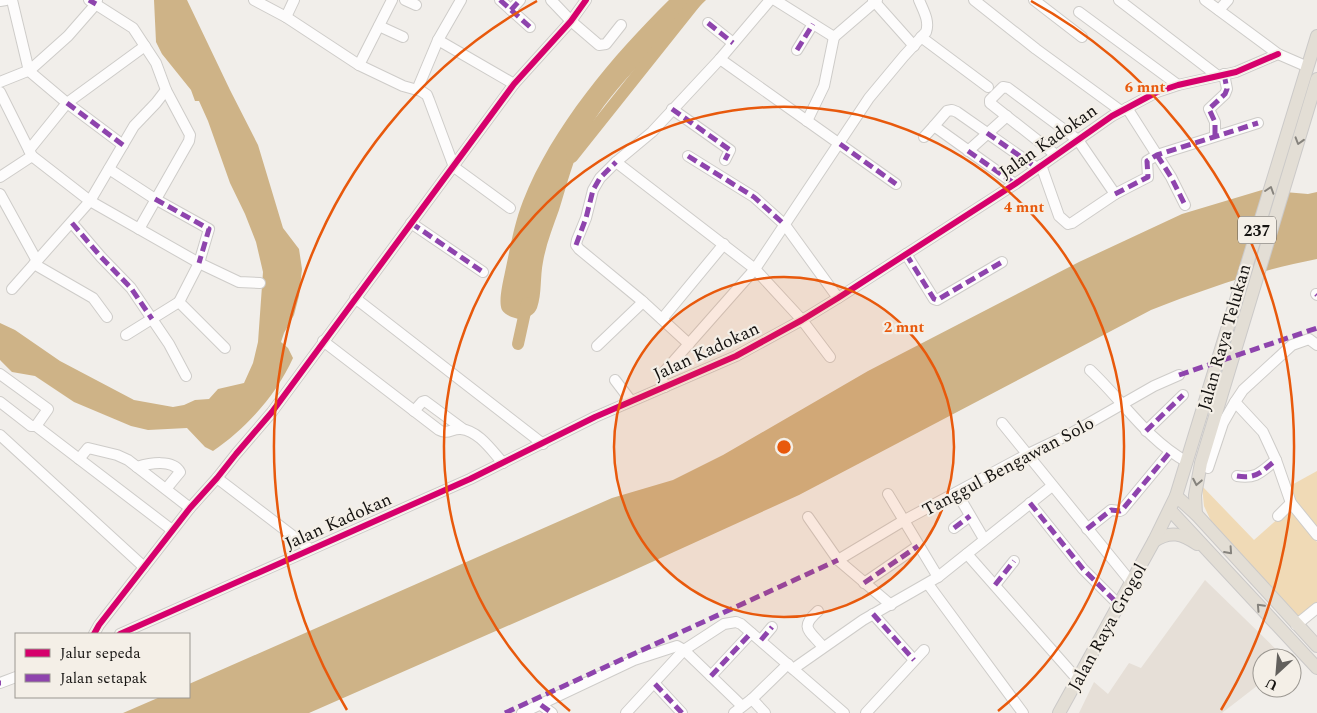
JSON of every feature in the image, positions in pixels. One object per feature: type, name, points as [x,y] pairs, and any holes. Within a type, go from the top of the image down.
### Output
[{"type":"main road","name":"Jalan Raya Telukan","points":[[1196,514],[1194,495],[1201,462],[1230,368],[1307,92],[1308,68],[1317,36]]},
{"type":"main road","name":"Jalan Raya Telukan","points":[[1170,510],[1216,371],[1250,250],[1307,92],[1317,79]]},
{"type":"main road","points":[[1176,496],[1196,514],[1295,624],[1316,644]]},
{"type":"main road","points":[[1170,510],[1317,668]]},
{"type":"main road","name":"Jalan Raya Grogol","points":[[1060,713],[1170,510]]},
{"type":"main road","points":[[1154,540],[1172,533],[1192,540],[1206,550]]},
{"type":"main road","points":[[1280,628],[1295,624]]},
{"type":"main road","points":[[1292,641],[1295,624]]},
{"type":"street","points":[[0,1],[6,0]]},
{"type":"street","points":[[12,0],[29,71],[67,104],[123,145]]},
{"type":"street","points":[[254,0],[286,17],[359,65],[403,86],[424,92],[430,100],[454,168],[510,208]]},
{"type":"street","points":[[286,17],[294,0]]},
{"type":"street","points":[[359,65],[392,0]]},
{"type":"street","points":[[405,0],[416,5]]},
{"type":"street","points":[[417,90],[438,40],[461,0]]},
{"type":"street","points":[[500,0],[530,27]]},
{"type":"street","points":[[511,10],[520,0]]},
{"type":"street","points":[[550,0],[570,21],[594,42],[602,46],[610,41],[621,25]]},
{"type":"street","points":[[95,633],[172,530],[272,412],[355,298],[454,168],[514,84],[570,21],[586,0]]},
{"type":"street","points":[[689,344],[576,245],[586,218],[593,190],[600,178],[652,132],[720,59],[770,0]]},
{"type":"street","points":[[775,0],[834,37]]},
{"type":"street","points":[[664,387],[662,379],[664,372],[756,270],[869,98],[928,27],[919,0]]},
{"type":"street","points":[[974,0],[1036,49],[1124,109],[1171,177],[1185,205]]},
{"type":"street","points":[[1034,0],[1082,37]]},
{"type":"street","points":[[1119,0],[1221,75],[1227,89],[1220,100],[1212,104],[1209,109],[1215,122],[1215,135]]},
{"type":"street","points":[[1206,0],[1278,54],[1308,68]]},
{"type":"street","points":[[1219,10],[1228,0]]},
{"type":"street","points":[[0,82],[29,71],[68,36],[94,1],[133,28],[156,64],[166,90],[190,135],[189,141],[139,229]]},
{"type":"street","points":[[807,121],[824,86],[834,37],[875,1],[914,46]]},
{"type":"street","points":[[1079,12],[1178,86]]},
{"type":"street","points":[[708,23],[733,43]]},
{"type":"street","points":[[797,50],[813,24]]},
{"type":"street","points":[[379,26],[403,37]]},
{"type":"street","points":[[921,37],[988,87]]},
{"type":"street","points":[[438,40],[514,84]]},
{"type":"street","points":[[0,177],[30,153],[67,104],[145,46]]},
{"type":"street","name":"Jalan Kadokan","points":[[122,633],[503,463],[631,401],[736,356],[838,298],[1014,184],[1124,109],[1148,96],[1251,66],[1278,54]]},
{"type":"street","points":[[720,59],[896,184]]},
{"type":"street","points":[[1056,154],[990,101],[1003,87],[1008,88],[1078,140],[1116,194]]},
{"type":"street","points":[[12,289],[90,202],[140,118],[156,103],[166,90]]},
{"type":"street","points":[[0,92],[30,153],[90,202],[199,263],[239,282],[260,283]]},
{"type":"street","points":[[672,109],[730,150],[725,160]]},
{"type":"street","points":[[924,137],[947,111],[952,110],[1039,166],[1059,216],[1068,224],[1116,194],[1148,177],[1147,161],[1157,155],[1215,135],[1258,123]]},
{"type":"street","points":[[968,151],[1007,116]]},
{"type":"street","points":[[934,126],[1014,184]]},
{"type":"street","points":[[688,156],[754,197],[785,225],[838,298]]},
{"type":"street","points":[[616,162],[756,270],[802,320],[830,357]]},
{"type":"street","points":[[109,169],[155,199],[209,229],[199,263],[179,302],[126,335]]},
{"type":"street","points":[[0,194],[36,262],[93,298],[107,317]]},
{"type":"street","points":[[72,223],[131,288],[169,344],[186,376]]},
{"type":"street","points":[[411,223],[483,272]]},
{"type":"street","points":[[662,319],[724,244]]},
{"type":"street","points":[[906,254],[934,299],[937,300],[1002,262]]},
{"type":"street","points":[[355,298],[543,444]]},
{"type":"street","points":[[179,302],[225,348]]},
{"type":"street","points":[[597,346],[643,302]]},
{"type":"street","points":[[1208,468],[1223,423],[1244,390],[1292,345],[1313,342],[1317,332]]},
{"type":"street","points":[[324,341],[443,432],[462,429]]},
{"type":"street","points":[[1090,370],[1108,387],[1146,431],[1170,452],[1187,462]]},
{"type":"street","points":[[0,374],[48,410],[36,426]]},
{"type":"street","name":"Tanggul Bengawan Solo","points":[[838,560],[903,521],[1026,455],[1070,434],[1154,386],[1179,375]]},
{"type":"street","points":[[615,380],[631,401]]},
{"type":"street","points":[[1146,431],[1183,395]]},
{"type":"street","points":[[414,411],[425,401],[462,429],[474,434],[503,463]]},
{"type":"street","points":[[0,402],[31,426],[36,426],[172,530]]},
{"type":"street","points":[[1235,402],[1263,432],[1276,460],[1291,503],[1317,535]]},
{"type":"street","points":[[1002,423],[1026,455],[1131,582]]},
{"type":"street","points":[[0,435],[144,566]]},
{"type":"street","points":[[79,459],[87,448],[123,457],[190,508]]},
{"type":"street","points":[[1087,529],[1111,510],[1120,512],[1170,452]]},
{"type":"street","points":[[1237,476],[1248,478],[1255,476],[1276,460]]},
{"type":"street","points":[[137,467],[174,465],[180,472],[166,489]]},
{"type":"street","points":[[217,478],[310,549]]},
{"type":"street","points":[[734,713],[790,667],[873,614],[938,577],[1052,486]]},
{"type":"street","points":[[957,493],[984,539]]},
{"type":"street","points":[[888,494],[938,577]]},
{"type":"street","points":[[1030,503],[1083,569],[1118,604]]},
{"type":"street","points":[[1278,516],[1291,503]]},
{"type":"street","points":[[954,528],[970,516]]},
{"type":"street","points":[[808,517],[838,560],[891,605]]},
{"type":"street","points":[[864,583],[918,546]]},
{"type":"street","points":[[968,554],[1078,680]]},
{"type":"street","points":[[995,585],[1014,561]]},
{"type":"street","points":[[928,584],[1023,713]]},
{"type":"street","points":[[1295,624],[1317,608]]},
{"type":"street","points":[[818,611],[808,620],[807,625],[808,629],[823,647]]},
{"type":"street","points":[[873,614],[914,660]]},
{"type":"street","points":[[626,713],[655,684],[684,650],[730,622],[741,624],[752,632],[844,713]]},
{"type":"street","points":[[761,640],[772,627]]},
{"type":"street","points":[[711,676],[752,632]]},
{"type":"street","points":[[522,713],[634,660],[672,647],[679,647],[684,650],[742,706]]},
{"type":"street","points":[[866,713],[924,650]]},
{"type":"street","points":[[0,683],[15,677]]},
{"type":"street","points":[[655,684],[682,713]]},
{"type":"street","points":[[752,699],[765,713]]},
{"type":"street","points":[[541,704],[552,713]]},
{"type":"shaded area","points":[[154,0],[187,0],[258,145],[283,228],[299,249],[302,269],[299,296],[294,315],[281,342],[288,348],[293,358],[278,385],[259,410],[237,432],[213,451],[205,447],[187,428],[148,430],[131,426],[74,402],[35,376],[12,372],[0,360],[0,323],[15,330],[60,361],[134,400],[173,407],[195,400],[209,399],[218,389],[244,383],[253,363],[258,342],[263,272],[256,242],[230,183],[199,101],[195,101],[191,90],[162,54],[156,42]]},
{"type":"shaded area","points":[[669,0],[706,0],[625,80],[586,134],[577,152],[544,255],[540,297],[537,308],[531,315],[525,318],[513,318],[503,311],[501,306],[503,281],[517,219],[535,173],[567,119],[586,93],[627,44]]},
{"type":"shaded area","points":[[1262,190],[1308,194],[1317,192],[1317,259],[1233,281],[1151,310],[799,495],[619,577],[309,713],[123,713],[158,698],[190,698],[190,684],[612,498],[673,480],[723,455],[868,371],[1079,262],[1182,214]]},
{"type":"shaded area","points":[[1317,471],[1317,533],[1299,510],[1288,487]]},
{"type":"shaded area","points":[[1202,486],[1254,540],[1289,509],[1317,542],[1317,610],[1302,622],[1216,532],[1204,506]]},
{"type":"shaded area","points":[[1205,580],[1275,648],[1252,648],[1252,690],[1222,713],[1079,713],[1094,682],[1108,694],[1129,663],[1141,668]]},
{"type":"waterway","points":[[572,157],[697,0]]},
{"type":"waterway","points":[[518,344],[527,303]]},
{"type":"marked path","points":[[89,0],[96,4]]},
{"type":"marked path","points":[[500,0],[530,27]]},
{"type":"marked path","points":[[511,10],[520,0]]},
{"type":"marked path","points":[[708,23],[733,43]]},
{"type":"marked path","points":[[797,50],[813,24]]},
{"type":"marked path","points":[[1215,135],[1215,122],[1209,109],[1225,94],[1227,89],[1224,74]]},
{"type":"marked path","points":[[67,103],[123,145]]},
{"type":"marked path","points":[[672,109],[730,150],[725,160]]},
{"type":"marked path","points":[[1115,194],[1148,177],[1147,161],[1157,155],[1258,123]]},
{"type":"marked path","points":[[987,133],[1037,168]]},
{"type":"marked path","points":[[840,144],[896,184]]},
{"type":"marked path","points":[[968,151],[1015,184]]},
{"type":"marked path","points":[[1157,155],[1185,205]]},
{"type":"marked path","points":[[688,156],[754,197],[785,225]]},
{"type":"marked path","points":[[576,245],[586,218],[593,190],[600,178],[616,162]]},
{"type":"marked path","points":[[155,199],[209,229],[199,263]]},
{"type":"marked path","points":[[72,223],[131,288],[152,319]]},
{"type":"marked path","points":[[411,223],[483,272]]},
{"type":"marked path","points":[[906,254],[934,299],[937,300],[1002,262]]},
{"type":"marked path","points":[[1179,375],[1317,328]]},
{"type":"marked path","points":[[1146,431],[1183,395]]},
{"type":"marked path","points":[[1087,529],[1111,510],[1122,510],[1170,452]]},
{"type":"marked path","points":[[1237,476],[1254,475],[1276,460]]},
{"type":"marked path","points":[[1030,503],[1083,569],[1118,604]]},
{"type":"marked path","points":[[954,528],[970,516]]},
{"type":"marked path","points":[[864,583],[918,546]]},
{"type":"marked path","points":[[505,713],[838,560]]},
{"type":"marked path","points":[[995,585],[1014,561]]},
{"type":"marked path","points":[[873,614],[914,660]]},
{"type":"marked path","points":[[761,640],[772,627]]},
{"type":"marked path","points":[[711,676],[751,633]]},
{"type":"marked path","points":[[655,684],[682,713]]},
{"type":"marked path","points":[[541,705],[552,713]]},
{"type":"cycle path","points":[[95,633],[190,508],[272,412],[514,84],[571,21],[586,0]]},
{"type":"cycle path","points":[[122,633],[470,479],[595,417],[736,356],[838,298],[1015,184],[1112,116],[1157,92],[1178,85],[1236,72],[1278,54]]}]
